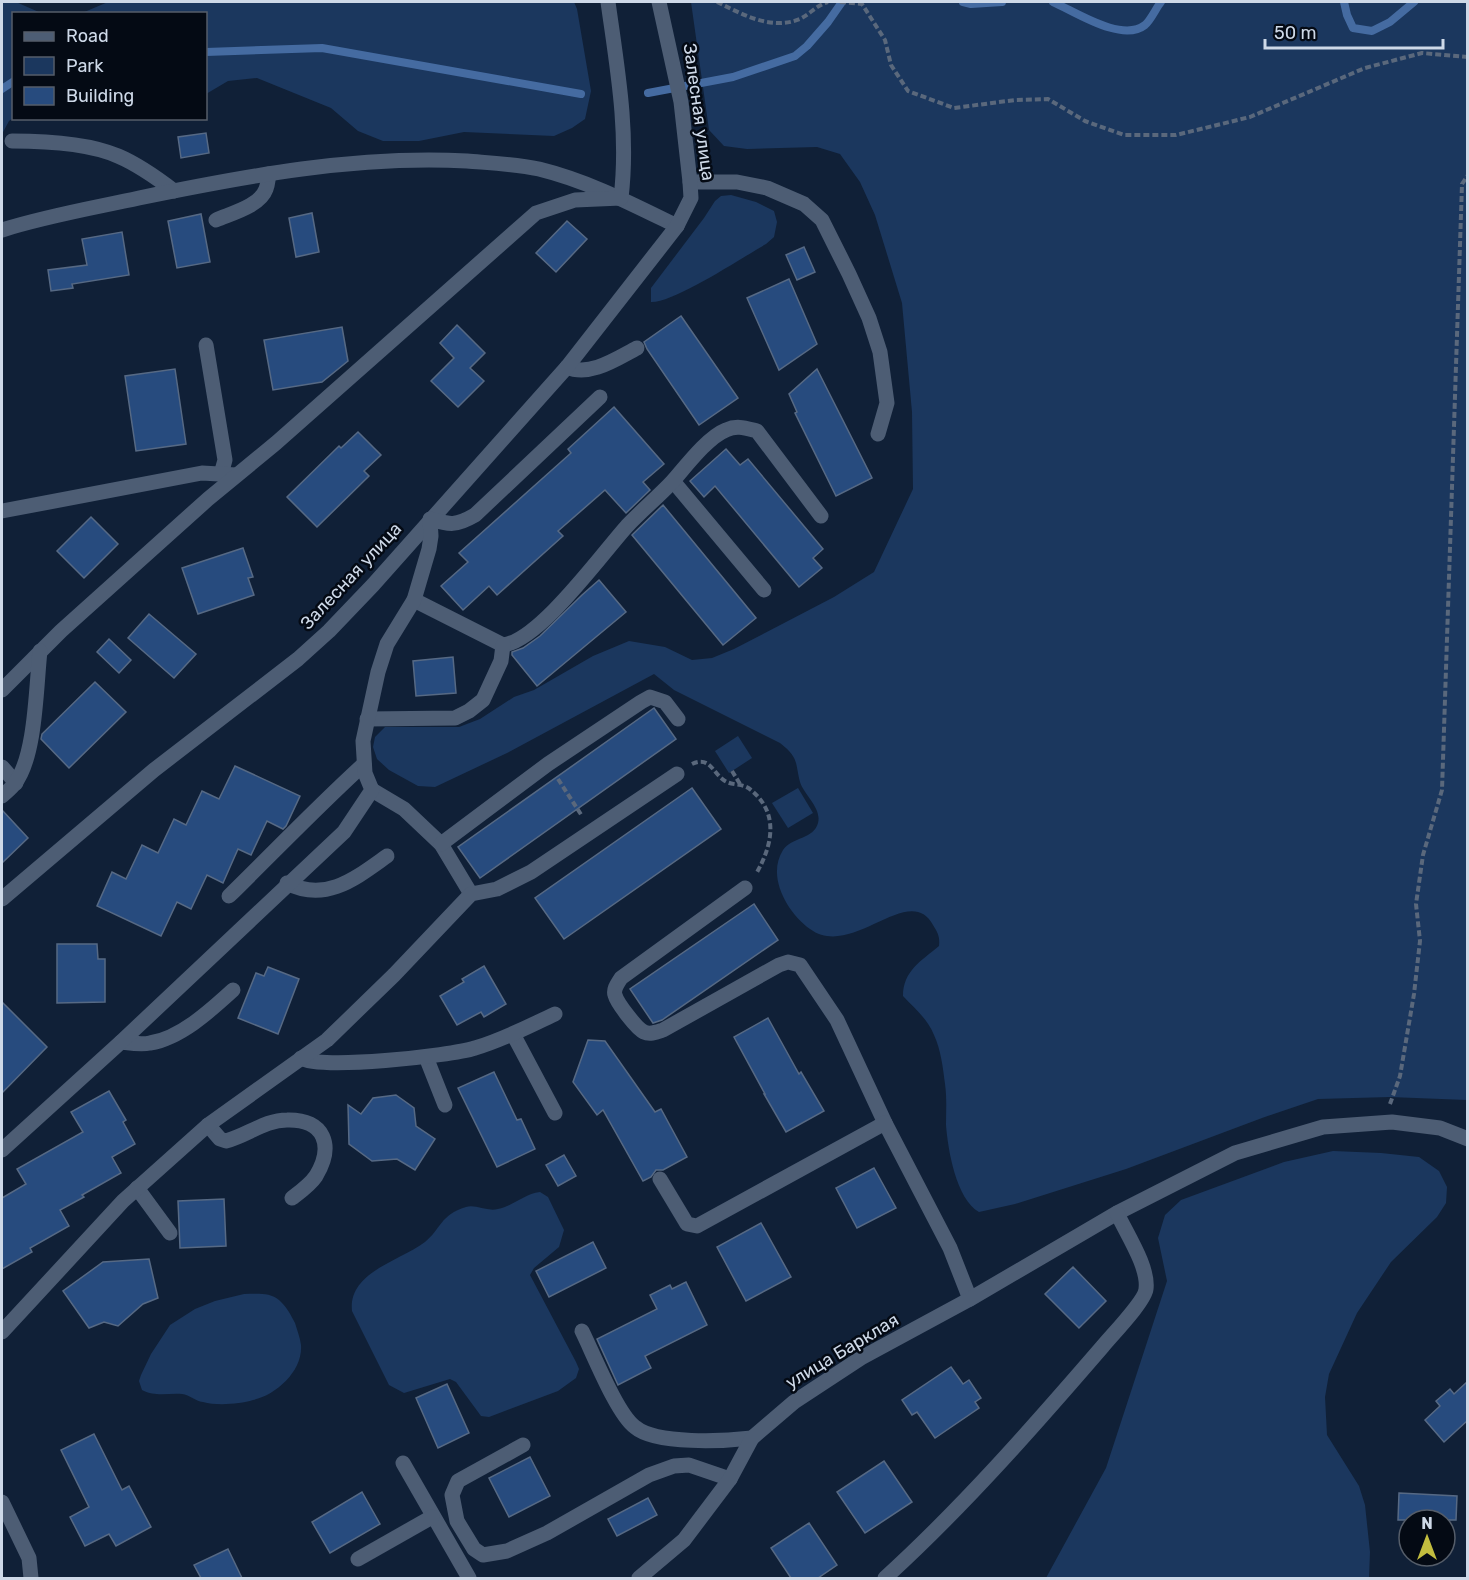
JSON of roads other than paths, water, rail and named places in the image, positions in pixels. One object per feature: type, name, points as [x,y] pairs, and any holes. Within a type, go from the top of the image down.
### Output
[{"type":"street","points":[[608,2],[624,122],[625,167],[621,198]]},
{"type":"street","name":"Залесная улица","points":[[2,899],[154,770],[298,659],[329,631],[373,585],[567,367],[677,225],[691,198],[690,182],[681,102],[659,2]]},
{"type":"street","points":[[12,141],[36,141],[95,148],[118,156],[174,191]]},
{"type":"street","points":[[2,230],[174,191],[268,174],[420,159],[502,163],[538,169],[577,180],[677,225]]},
{"type":"street","points":[[216,220],[248,206],[262,196],[267,188],[268,174]]},
{"type":"street","points":[[690,182],[737,182],[767,188],[804,204],[822,220],[849,274],[880,352],[887,403],[878,434]]},
{"type":"street","points":[[2,690],[40,651],[229,475],[276,443],[536,213],[575,200],[621,198]]},
{"type":"street","points":[[206,345],[229,475]]},
{"type":"street","points":[[567,367],[574,370],[590,370],[636,348]]},
{"type":"street","points":[[471,894],[441,844],[404,809],[372,790],[364,764],[363,741],[367,719],[387,644],[414,600],[431,536],[430,519],[448,525],[464,522],[475,515],[600,397]]},
{"type":"street","points":[[414,600],[503,645],[524,638],[542,622],[627,526],[673,481],[692,458],[724,431],[740,426],[757,432],[821,516]]},
{"type":"street","points":[[2,511],[202,473],[229,475]]},
{"type":"street","points":[[673,481],[764,590]]},
{"type":"street","points":[[367,719],[455,718],[469,711],[483,700],[501,661],[503,645]]},
{"type":"street","points":[[2,796],[16,783],[27,760],[40,651]]},
{"type":"street","points":[[441,844],[548,764],[650,697],[665,702],[678,719]]},
{"type":"street","points":[[229,896],[364,764]]},
{"type":"street","points":[[2,767],[16,783]]},
{"type":"street","points":[[2,1332],[137,1188],[208,1125],[327,1040],[394,975],[471,894],[484,892],[531,872],[677,774]]},
{"type":"street","points":[[2,1150],[121,1042],[287,883],[344,832],[372,790]]},
{"type":"street","points":[[287,883],[300,890],[334,889],[351,882],[387,856]]},
{"type":"street","points":[[745,888],[621,978],[615,990],[615,996],[636,1026],[652,1034],[779,965],[788,962],[800,964],[837,1020],[885,1123],[950,1248],[970,1299]]},
{"type":"street","points":[[121,1042],[150,1043],[168,1036],[201,1020],[233,990]]},
{"type":"street","points":[[301,1058],[306,1062],[322,1063],[426,1057],[474,1049],[555,1014]]},
{"type":"street","points":[[513,1034],[555,1113]]},
{"type":"street","points":[[426,1057],[445,1105]]},
{"type":"street","points":[[208,1125],[220,1139],[226,1141],[269,1122],[289,1120],[315,1126],[322,1133],[325,1142],[323,1156],[315,1176],[292,1198]]},
{"type":"street","name":"улица Барклая","points":[[639,1578],[684,1540],[730,1479],[752,1438],[794,1402],[861,1358],[970,1299],[1117,1213],[1235,1154],[1323,1127],[1392,1122],[1440,1128],[1467,1139]]},
{"type":"street","points":[[660,1179],[687,1224],[697,1226],[885,1123]]},
{"type":"street","points":[[137,1188],[170,1233]]},
{"type":"street","points":[[885,1578],[935,1532],[1073,1381],[1129,1315],[1146,1291],[1146,1275],[1117,1213]]},
{"type":"street","points":[[582,1331],[619,1407],[634,1427],[651,1436],[666,1438],[726,1441],[752,1438]]},
{"type":"street","points":[[523,1445],[458,1481],[452,1495],[457,1521],[474,1549],[483,1555],[507,1551],[532,1540],[649,1475],[674,1466],[689,1465],[730,1479]]},
{"type":"street","points":[[403,1463],[469,1578]]},
{"type":"street","points":[[2,1502],[29,1558],[31,1578]]},
{"type":"street","points":[[358,1559],[432,1517]]},
{"type":"waterway","points":[[648,93],[733,77],[795,56],[828,22],[842,2]]},
{"type":"waterway","points":[[963,2],[971,4],[1002,2]]},
{"type":"waterway","points":[[1053,2],[1099,24],[1124,30],[1135,30],[1145,25],[1161,2]]},
{"type":"waterway","points":[[1344,2],[1353,28],[1372,31],[1390,22],[1414,2]]},
{"type":"waterway","points":[[207,52],[322,48],[581,94]]},
{"type":"waterway","points":[[2,89],[12,82]]}]
